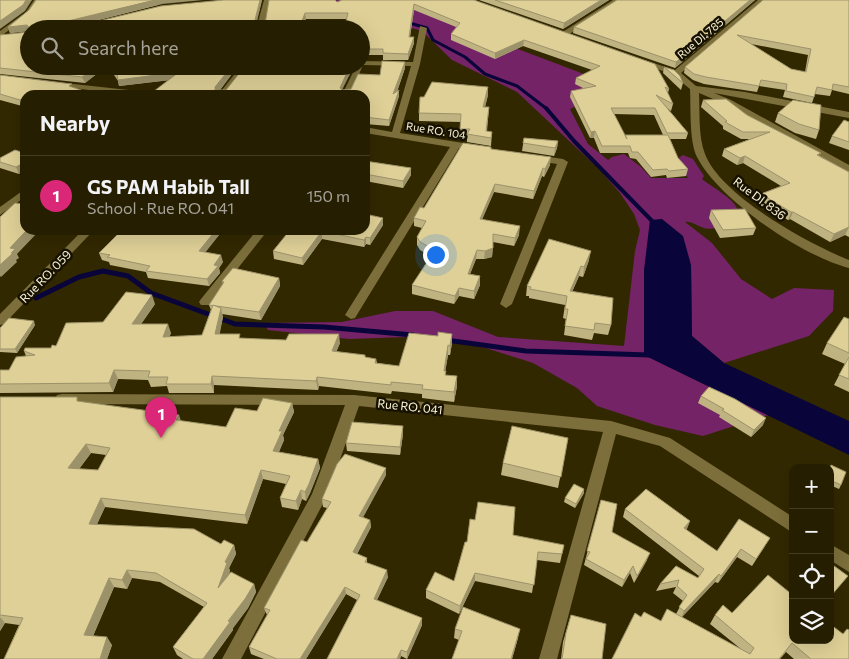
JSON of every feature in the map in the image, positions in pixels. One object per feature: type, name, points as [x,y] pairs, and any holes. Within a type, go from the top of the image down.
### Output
[{"type":"street","points":[[0,36],[28,13],[37,0]]},
{"type":"street","points":[[262,20],[267,0]]},
{"type":"street","points":[[565,34],[618,0]]},
{"type":"street","name":"Rue DI. 785","points":[[676,73],[762,0]]},
{"type":"street","points":[[394,135],[416,64],[423,28]]},
{"type":"street","points":[[556,30],[574,37]]},
{"type":"street","points":[[0,36],[10,37]]},
{"type":"street","points":[[629,57],[676,73],[694,88],[728,102],[849,169]]},
{"type":"street","points":[[370,64],[416,64]]},
{"type":"street","points":[[226,90],[238,75]]},
{"type":"street","points":[[348,90],[356,75]]},
{"type":"street","points":[[49,83],[106,90]]},
{"type":"street","points":[[694,88],[745,95],[849,114]]},
{"type":"street","name":"Rue DI. 836","points":[[694,88],[700,154],[722,184],[773,225],[831,258],[849,264]]},
{"type":"street","name":"Rue RO. 104","points":[[370,131],[485,150]]},
{"type":"street","points":[[351,314],[456,145]]},
{"type":"street","points":[[506,304],[563,162],[524,156]]},
{"type":"street","points":[[0,212],[20,196]]},
{"type":"street","name":"Rue RO. 059","points":[[0,321],[84,235]]},
{"type":"street","points":[[205,302],[259,235]]},
{"type":"street","name":"Rue RO. 041","points":[[49,399],[354,400],[611,427],[665,442],[789,523]]},
{"type":"street","points":[[231,659],[319,496],[354,400]]},
{"type":"street","points":[[548,659],[611,427]]},
{"type":"street","points":[[834,554],[849,564]]},
{"type":"shaded area","points":[[336,0],[388,0],[605,82],[589,100],[570,109],[588,144],[608,160],[624,154],[641,167],[651,178],[688,178],[675,160],[683,155],[693,159],[704,176],[702,179],[729,198],[739,213],[723,225],[709,229],[685,222],[712,243],[741,279],[772,299],[794,288],[834,290],[833,311],[809,336],[724,363],[692,336],[691,265],[644,355],[768,415],[703,436],[655,425],[597,406],[577,388],[533,363],[486,348],[407,337],[349,339],[268,330],[263,323],[342,322],[395,311],[433,311],[498,337],[624,346],[635,251],[640,230],[634,214],[620,193],[599,169],[517,92],[452,60],[422,31],[333,3]]},
{"type":"shaded area","points":[[662,219],[683,236],[691,265],[692,336],[724,363],[849,421],[849,455],[644,355],[644,270],[650,220]]},
{"type":"building","points":[[0,0],[26,0],[23,5],[0,21]]},
{"type":"building","points":[[36,0],[155,0],[72,20],[20,20],[20,26],[8,27],[29,10]]},
{"type":"building","points":[[224,0],[260,0],[255,20],[103,20],[161,6]]},
{"type":"building","points":[[269,0],[335,0],[337,2],[342,0],[474,0],[655,64],[669,89],[665,87],[673,104],[656,95],[688,133],[667,133],[655,108],[611,108],[627,139],[625,135],[668,135],[678,158],[688,169],[653,170],[638,152],[632,152],[630,146],[602,146],[595,131],[591,132],[571,91],[596,86],[576,78],[600,66],[524,40],[495,53],[451,34],[460,23],[414,4],[409,37],[414,37],[408,54],[383,53],[383,49],[370,49],[370,20],[346,20],[348,13],[305,13],[302,20],[266,20]]},
{"type":"building","points":[[495,0],[601,0],[564,23]]},
{"type":"building","points":[[617,0],[750,0],[676,62],[574,27]]},
{"type":"building","points":[[763,0],[849,0],[849,87],[833,84],[832,90],[817,87],[814,97],[786,91],[787,84],[761,80],[759,86],[694,74],[685,67]],"holes":[[[737,35],[811,49],[806,72],[791,69]]]},
{"type":"building","points":[[20,33],[20,70],[0,68],[0,35]]},
{"type":"building","points":[[382,61],[405,62],[393,94],[399,90],[389,120],[370,118],[370,90],[342,90],[351,89],[358,75],[380,75]]},
{"type":"building","points":[[664,67],[674,70],[680,76],[683,83]]},
{"type":"building","points":[[0,75],[72,84],[69,86],[81,90],[20,90],[20,100],[0,94]]},
{"type":"building","points":[[64,75],[85,75],[82,77]]},
{"type":"building","points":[[117,75],[156,75],[118,80]]},
{"type":"building","points":[[175,75],[225,75],[215,87],[215,90],[156,90]]},
{"type":"building","points":[[238,75],[346,75],[340,88],[342,90],[226,90]]},
{"type":"building","points":[[432,82],[488,87],[483,107],[489,107],[486,131],[492,132],[491,138],[467,134],[470,129],[460,129],[461,114],[419,113],[420,97],[424,97]]},
{"type":"building","points":[[726,99],[747,115],[821,153],[817,155],[849,172],[849,227],[834,234],[761,194],[790,183],[745,156],[740,158],[724,149],[770,132],[743,132],[725,122],[727,121],[703,100]]},
{"type":"building","points":[[793,100],[821,105],[819,130],[799,124],[778,113]]},
{"type":"building","points":[[844,120],[849,122],[849,142],[832,136]]},
{"type":"building","points":[[524,138],[558,141],[555,148],[523,143]]},
{"type":"building","points":[[463,143],[491,147],[491,149],[551,157],[545,169],[543,168],[534,191],[495,184],[480,219],[520,226],[515,238],[493,234],[493,248],[485,251],[477,250],[468,274],[480,276],[474,291],[459,288],[455,296],[412,285],[435,250],[420,242],[417,237],[426,221],[414,218],[420,207],[424,208]]},
{"type":"building","points":[[15,150],[20,152],[20,165],[16,167],[0,162],[0,158]]},
{"type":"building","points":[[370,162],[411,168],[403,181],[370,175]]},
{"type":"building","points":[[15,203],[20,204],[20,235],[22,235],[10,248],[15,249],[11,253],[13,253],[0,265],[0,217]]},
{"type":"building","points":[[745,209],[756,228],[723,230],[711,210]]},
{"type":"building","points":[[370,215],[383,218],[370,238],[366,237],[364,240],[341,235],[370,235]]},
{"type":"building","points":[[117,235],[212,235],[199,251],[221,255],[214,265],[218,266],[207,279],[146,271],[150,266],[107,257],[110,255],[99,253]]},
{"type":"building","points":[[286,235],[319,235],[302,258],[273,251]]},
{"type":"building","points":[[549,239],[591,251],[584,267],[581,266],[570,291],[613,298],[611,325],[595,323],[594,330],[565,326],[568,309],[565,309],[567,296],[530,289],[531,287],[527,286]]},
{"type":"building","points":[[233,268],[279,278],[259,312],[209,305],[224,282],[222,281]]},
{"type":"building","points":[[126,292],[152,295],[132,324],[168,324],[163,337],[202,335],[213,305],[221,308],[215,334],[240,334],[239,338],[286,340],[289,334],[339,334],[332,351],[365,355],[365,357],[376,359],[375,363],[399,366],[409,333],[438,336],[438,332],[452,334],[450,346],[448,345],[444,371],[446,371],[445,375],[457,376],[454,392],[422,389],[423,385],[391,382],[391,385],[317,377],[316,381],[212,376],[211,384],[166,384],[168,377],[148,377],[150,371],[114,370],[109,383],[0,384],[0,370],[9,370],[16,357],[35,355],[24,351],[25,348],[51,348],[52,345],[56,346],[66,323],[103,322]]},
{"type":"building","points":[[844,317],[849,319],[849,353],[827,343]]},
{"type":"building","points":[[9,318],[34,321],[15,349],[0,349],[0,328]]},
{"type":"building","points":[[849,357],[849,379],[839,375]]},
{"type":"building","points":[[709,387],[735,399],[766,418],[754,430],[701,396]]},
{"type":"building","points":[[0,397],[77,397],[77,401],[179,415],[176,420],[226,427],[235,408],[257,411],[263,398],[292,403],[279,431],[282,431],[273,451],[318,459],[305,492],[301,490],[296,501],[280,498],[290,476],[261,470],[245,515],[101,498],[89,524],[194,529],[221,544],[224,540],[234,545],[225,562],[227,563],[218,588],[231,572],[254,584],[228,621],[230,622],[203,659],[193,659],[173,647],[207,603],[156,573],[127,570],[122,580],[109,578],[84,635],[107,637],[100,659],[4,659],[23,618],[0,615]],"holes":[[[86,444],[110,448],[98,470],[68,468]]]},
{"type":"building","points":[[352,422],[403,426],[400,447],[346,443]]},
{"type":"building","points":[[512,426],[568,438],[561,477],[503,463]]},
{"type":"building","points":[[345,454],[386,468],[359,516],[370,520],[353,552],[367,558],[365,562],[387,570],[374,599],[422,618],[407,652],[401,650],[397,659],[327,659],[360,595],[345,587],[300,659],[277,659],[249,647],[270,610],[264,608],[301,540],[307,542],[331,502],[322,499],[337,464]]},
{"type":"building","points":[[834,466],[846,472],[841,485],[834,482]]},
{"type":"building","points":[[574,484],[584,489],[576,504],[565,498]]},
{"type":"building","points":[[646,489],[690,521],[684,528],[717,551],[739,519],[770,538],[756,559],[741,549],[721,576],[719,574],[684,611],[679,607],[687,595],[677,586],[679,580],[660,584],[676,566],[698,578],[704,569],[625,509]]},
{"type":"building","points":[[601,500],[617,504],[612,532],[650,553],[637,576],[633,566],[624,580],[586,559],[590,552],[587,551]]},
{"type":"building","points":[[478,502],[515,507],[513,535],[564,545],[562,554],[538,552],[534,585],[475,573],[460,606],[426,590],[435,572],[454,581],[465,542],[467,542],[470,519],[475,520]]},
{"type":"building","points":[[834,566],[848,576],[834,592]]},
{"type":"building","points":[[768,575],[789,592],[789,644],[791,644],[779,659],[612,659],[635,613],[641,617],[644,612],[661,621],[667,609],[750,654],[754,648],[715,615],[723,605],[732,613]]},
{"type":"building","points":[[463,607],[520,629],[511,659],[452,659],[462,631],[455,629]]},
{"type":"building","points":[[571,615],[606,624],[602,659],[562,659]]},
{"type":"building","points":[[834,627],[843,634],[847,629],[849,630],[849,659],[811,659],[793,644],[834,644]]},
{"type":"waterway","points":[[406,22],[427,28],[433,40],[465,57],[485,74],[517,86],[547,109]]},
{"type":"waterway","points":[[547,109],[574,141],[654,223]]},
{"type":"waterway","points":[[36,298],[79,277],[103,271],[128,276],[151,293],[235,324],[324,327],[413,335]]},
{"type":"waterway","points":[[446,340],[526,351],[649,355]]},
{"type":"place","name":"GS PAM Habib Tall","points":[[161,438]]}]
